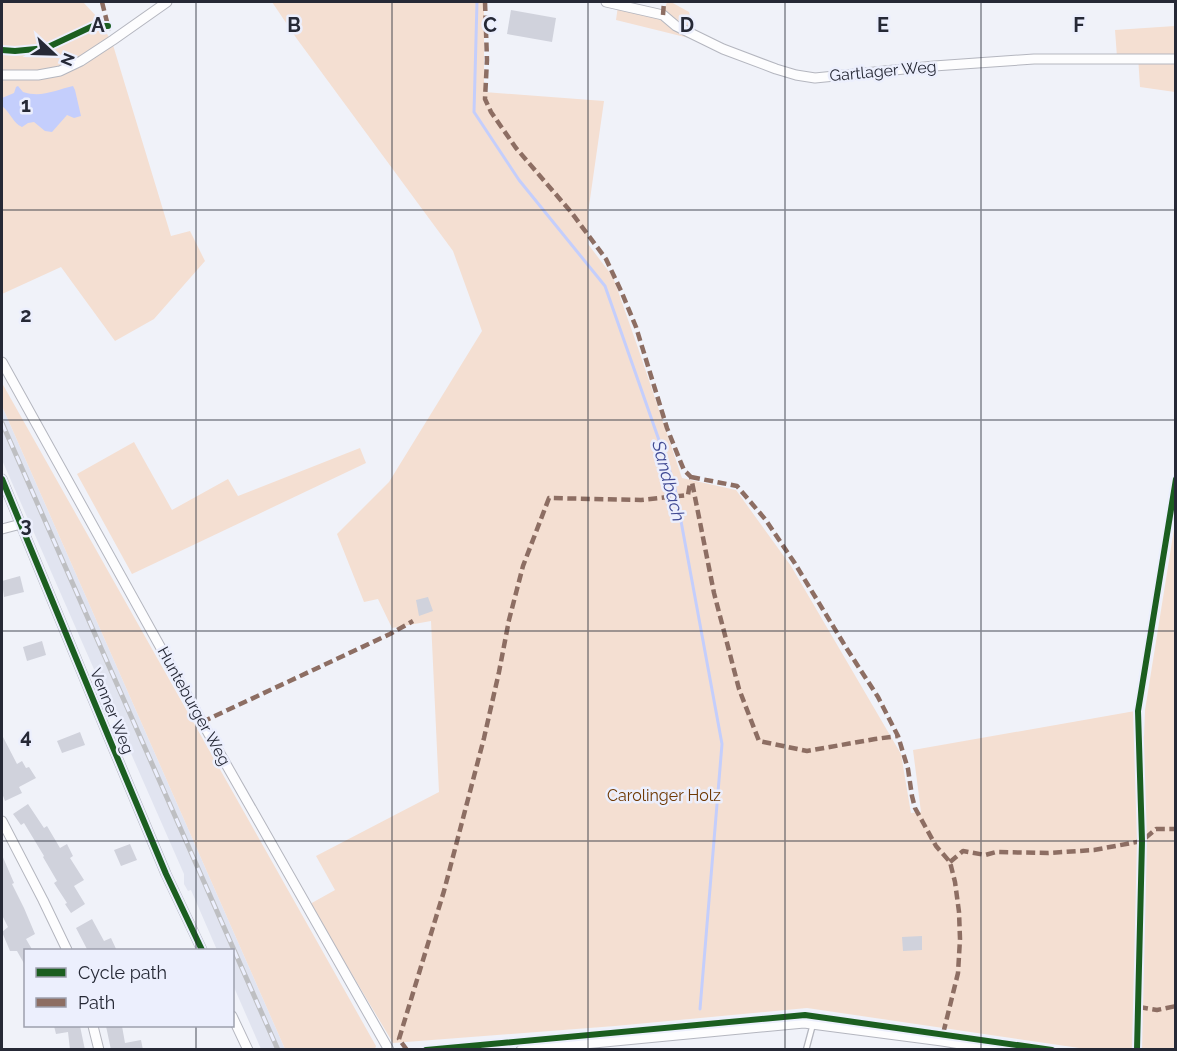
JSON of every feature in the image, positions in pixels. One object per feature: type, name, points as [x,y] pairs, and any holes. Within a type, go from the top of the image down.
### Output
[{"type":"street","points":[[2,75],[38,75],[60,71],[81,61],[167,2]]},
{"type":"street","name":"Gartlager Weg","points":[[606,2],[663,15],[676,26],[723,49],[776,69],[815,78],[1034,59],[1176,59]]},
{"type":"street","name":"Hunteburger Weg","points":[[2,362],[202,722],[389,1050]]},
{"type":"street","name":"Venner Weg","points":[[2,479],[108,738],[201,949]]},
{"type":"street","points":[[2,529],[21,524]]},
{"type":"street","points":[[2,821],[66,949]]},
{"type":"street","points":[[234,1020],[248,1050]]},
{"type":"street","points":[[521,1050],[804,1023],[997,1050]]},
{"type":"street","points":[[93,1027],[99,1050]]},
{"type":"lane","points":[[806,1050],[813,1024]]},
{"type":"path","points":[[2,50],[46,48],[93,26],[108,26]]},
{"type":"shaded area","points":[[2,406],[285,1049],[261,1049],[234,987],[234,949],[217,949],[191,890],[188,891],[184,884],[184,874],[2,460]]},
{"type":"green space","points":[[2,2],[83,2],[98,18],[110,39],[66,65],[31,72],[2,70]]},
{"type":"green space","name":"Carolinger Holz","points":[[272,2],[484,2],[484,92],[604,101],[588,213],[588,244],[613,277],[682,478],[736,490],[791,566],[901,754],[911,813],[921,812],[913,750],[1135,711],[1136,738],[1144,736],[1145,710],[1175,523],[1175,1049],[1086,1049],[807,1008],[393,1043],[310,904],[335,890],[316,856],[439,792],[431,621],[392,628],[378,599],[364,602],[337,534],[389,482],[482,331],[453,251]]},
{"type":"green space","points":[[667,2],[689,12],[695,34],[693,39],[616,20],[618,6],[662,18]]},
{"type":"green space","points":[[1175,26],[1175,92],[1140,87],[1138,56],[1117,57],[1115,30]]},
{"type":"green space","points":[[113,45],[171,236],[190,231],[205,261],[154,319],[115,341],[61,267],[2,294],[2,79],[38,80],[65,73]]},
{"type":"green space","points":[[2,383],[376,1046],[375,1049],[285,1049],[2,406]]},
{"type":"green space","points":[[134,442],[172,510],[228,479],[238,496],[360,448],[366,463],[132,574],[77,474]]},
{"type":"water","points":[[18,86],[23,92],[36,94],[73,86],[81,116],[74,118],[67,115],[52,132],[45,131],[34,122],[22,127],[2,106],[2,98],[14,93]]},
{"type":"building","points":[[511,10],[556,18],[552,42],[507,34]]},
{"type":"building","points":[[20,576],[24,592],[4,597],[2,581]]},
{"type":"building","points":[[428,597],[433,611],[419,616],[416,600]]},
{"type":"building","points":[[42,641],[46,655],[27,661],[23,647]]},
{"type":"building","points":[[80,732],[85,745],[62,753],[57,741]]},
{"type":"building","points":[[2,735],[17,764],[22,761],[36,778],[19,787],[22,793],[5,801],[2,793]]},
{"type":"building","points":[[28,804],[44,828],[47,826],[60,848],[67,844],[73,856],[70,858],[84,880],[74,886],[85,904],[71,913],[54,883],[57,881],[44,856],[24,823],[21,825],[13,814]]},
{"type":"building","points":[[130,844],[137,860],[121,866],[114,850]]},
{"type":"building","points":[[2,855],[14,883],[12,884],[35,934],[26,939],[32,949],[24,949],[24,963],[17,951],[10,951],[2,932],[8,927],[2,915]]},
{"type":"building","points":[[92,919],[104,941],[111,938],[116,949],[87,949],[76,928]]},
{"type":"building","points":[[922,936],[922,950],[903,951],[902,937]]},
{"type":"building","points":[[54,1027],[80,1027],[85,1050],[70,1050],[68,1032],[56,1034]]},
{"type":"building","points":[[106,1027],[122,1027],[125,1043],[141,1040],[143,1050],[111,1050]]},
{"type":"waterway","name":"Sandbach","points":[[477,2],[474,112],[519,180],[605,286],[674,483],[722,744],[700,1009]]},
{"type":"railway","points":[[2,423],[234,949]]},
{"type":"railway","points":[[234,950],[278,1050]]},
{"type":"marked path","points":[[102,2],[108,26]]},
{"type":"marked path","points":[[485,2],[487,60],[485,99],[491,112],[516,148],[571,212],[606,259],[622,293],[636,327],[667,428],[684,470],[691,477],[714,593],[739,689],[759,741],[807,751],[898,736]]},
{"type":"marked path","points":[[663,15],[664,2]]},
{"type":"marked path","points":[[691,477],[737,486],[765,519],[878,697],[898,736],[908,769],[915,808],[936,846],[950,862],[955,882],[960,939],[958,973],[942,1038]]},
{"type":"marked path","points":[[407,1050],[399,1039],[444,891],[484,738],[523,566],[549,498],[641,500],[688,495],[690,483]]},
{"type":"marked path","points":[[202,722],[413,621]]},
{"type":"marked path","points":[[950,862],[963,851],[985,855],[996,852],[1048,853],[1094,850],[1142,841],[1156,829],[1176,829]]},
{"type":"marked path","points":[[1139,1007],[1157,1010],[1176,1006]]},
{"type":"cycle path","points":[[2,50],[46,48],[93,26],[108,26]]},
{"type":"cycle path","points":[[2,479],[166,874],[202,949]]},
{"type":"cycle path","points":[[1137,1050],[1142,841],[1138,711],[1176,479]]},
{"type":"cycle path","points":[[426,1050],[805,1015],[1052,1050]]}]
